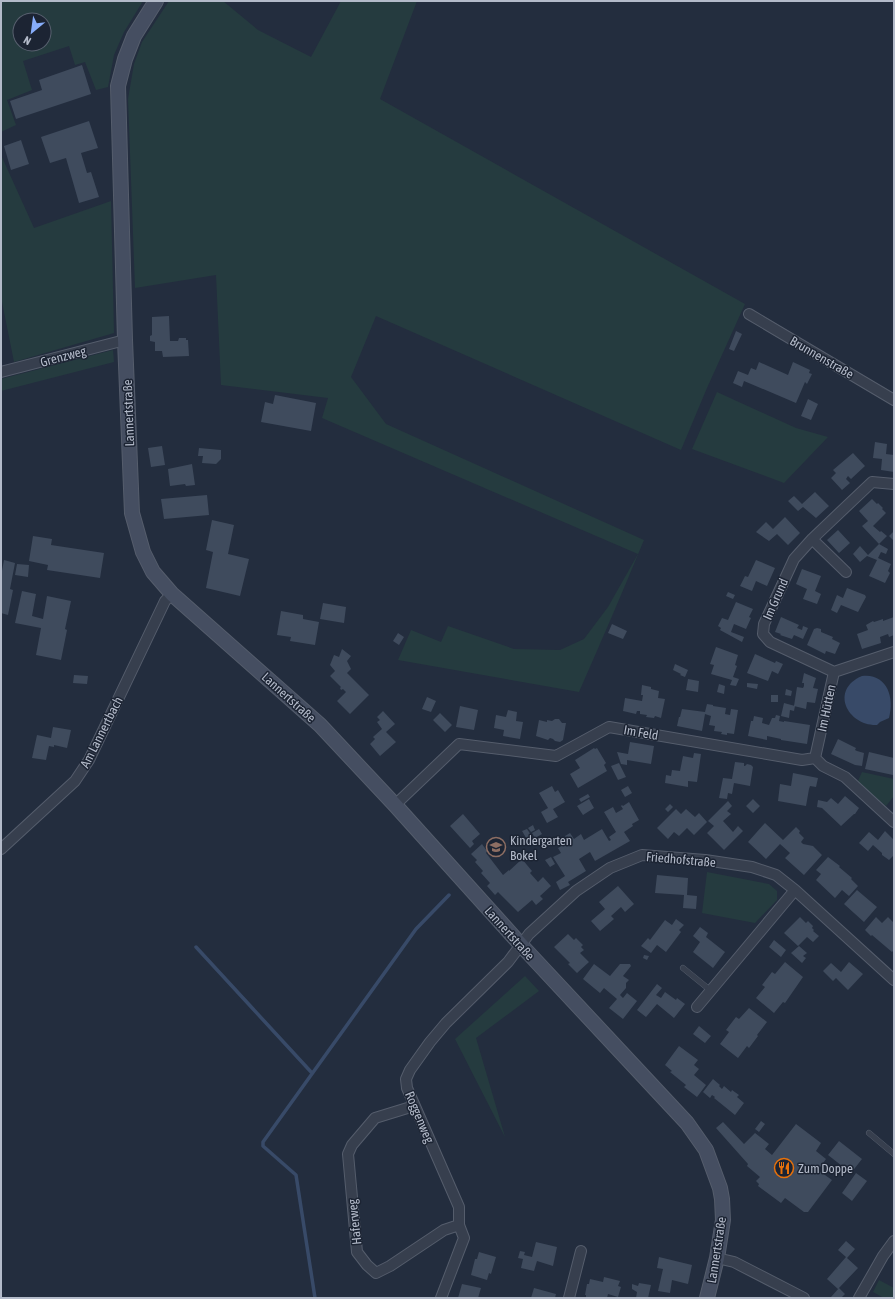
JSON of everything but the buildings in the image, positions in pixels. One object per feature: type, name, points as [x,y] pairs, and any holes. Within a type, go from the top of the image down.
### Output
[{"type":"street","name":"Lannertstraße","points":[[156,1],[134,36],[125,59],[118,86],[125,340],[132,513],[143,552],[153,572],[172,594],[320,725],[395,805],[521,945],[687,1123],[706,1150],[720,1188],[722,1199],[722,1220],[717,1258],[708,1298]]},
{"type":"street","name":"Brunnenstraße","points":[[749,314],[894,400]]},
{"type":"street","name":"Grenzweg","points":[[1,372],[125,340]]},
{"type":"street","name":"Im Grund","points":[[834,672],[770,642],[763,634],[764,624],[794,559],[812,539],[872,482],[894,484]]},
{"type":"street","points":[[812,539],[846,572]]},
{"type":"street","name":"Am Lannertbach","points":[[1,849],[74,781],[89,760],[165,601],[172,594]]},
{"type":"street","name":"Im Hütten","points":[[815,758],[834,672],[894,652]]},
{"type":"street","name":"Im Feld","points":[[395,805],[459,744],[556,756],[609,727],[802,760],[815,758]]},
{"type":"street","points":[[815,758],[823,766],[845,777],[894,822]]},
{"type":"street","name":"Friedhofstraße","points":[[521,945],[529,934],[576,891],[610,868],[642,855],[705,860],[752,867],[776,874],[894,980]]},
{"type":"street","points":[[697,1007],[795,890]]},
{"type":"street","name":"Roggenweg","points":[[441,1298],[464,1238],[459,1225],[458,1207],[414,1106],[407,1088],[406,1079],[410,1070],[430,1042],[446,1023],[508,962],[521,945]]},
{"type":"street","name":"Haferweg","points":[[414,1106],[375,1118],[352,1145],[348,1154],[357,1252],[367,1265],[376,1273],[390,1266],[444,1230],[459,1225]]},
{"type":"street","points":[[859,1298],[883,1256],[894,1241]]},
{"type":"street","points":[[569,1298],[581,1250]]},
{"type":"street","points":[[717,1258],[734,1262],[804,1298]]},
{"type":"lane","points":[[683,968],[710,990]]},
{"type":"lane","points":[[869,1134],[894,1154]]},
{"type":"green space","points":[[1,1],[143,1],[124,32],[114,55],[108,87],[96,90],[85,62],[75,65],[69,46],[52,52],[52,12],[12,12],[12,52],[51,52],[23,61],[32,90],[7,100],[16,125],[1,132]]},
{"type":"green space","points":[[169,1],[223,1],[258,30],[311,57],[341,1],[417,1],[380,99],[745,304],[681,450],[376,316],[351,377],[386,424],[644,540],[579,692],[398,660],[411,630],[441,642],[448,626],[514,649],[560,650],[584,639],[608,607],[638,554],[322,418],[328,398],[221,385],[216,275],[135,288],[128,99],[134,64],[142,42]]},
{"type":"green space","points":[[1,155],[34,228],[111,201],[114,333],[14,362],[1,297]]},
{"type":"green space","points":[[113,350],[114,362],[1,391],[1,379]]},
{"type":"green space","points":[[717,392],[796,428],[828,437],[784,483],[692,449]]},
{"type":"green space","points":[[862,772],[894,779],[894,796],[886,806],[857,783]]},
{"type":"green space","points":[[707,872],[769,884],[777,891],[777,900],[755,923],[702,913]]},
{"type":"green space","points":[[525,976],[539,991],[476,1038],[505,1137],[455,1039]]},
{"type":"green space","points":[[879,1280],[894,1288],[894,1298],[884,1298],[873,1292]]},
{"type":"water","points":[[862,676],[877,678],[883,682],[889,694],[891,710],[889,718],[877,725],[867,724],[858,720],[851,714],[846,706],[846,690],[852,682]]},
{"type":"waterway","points":[[315,1298],[296,1175],[263,1146],[263,1142],[416,929],[449,895]]},
{"type":"waterway","points":[[196,947],[312,1073]]},
{"type":"place","name":"Kindergarten Bokel","points":[[496,847]]},
{"type":"place","name":"Zum Doppe","points":[[784,1168]]}]
